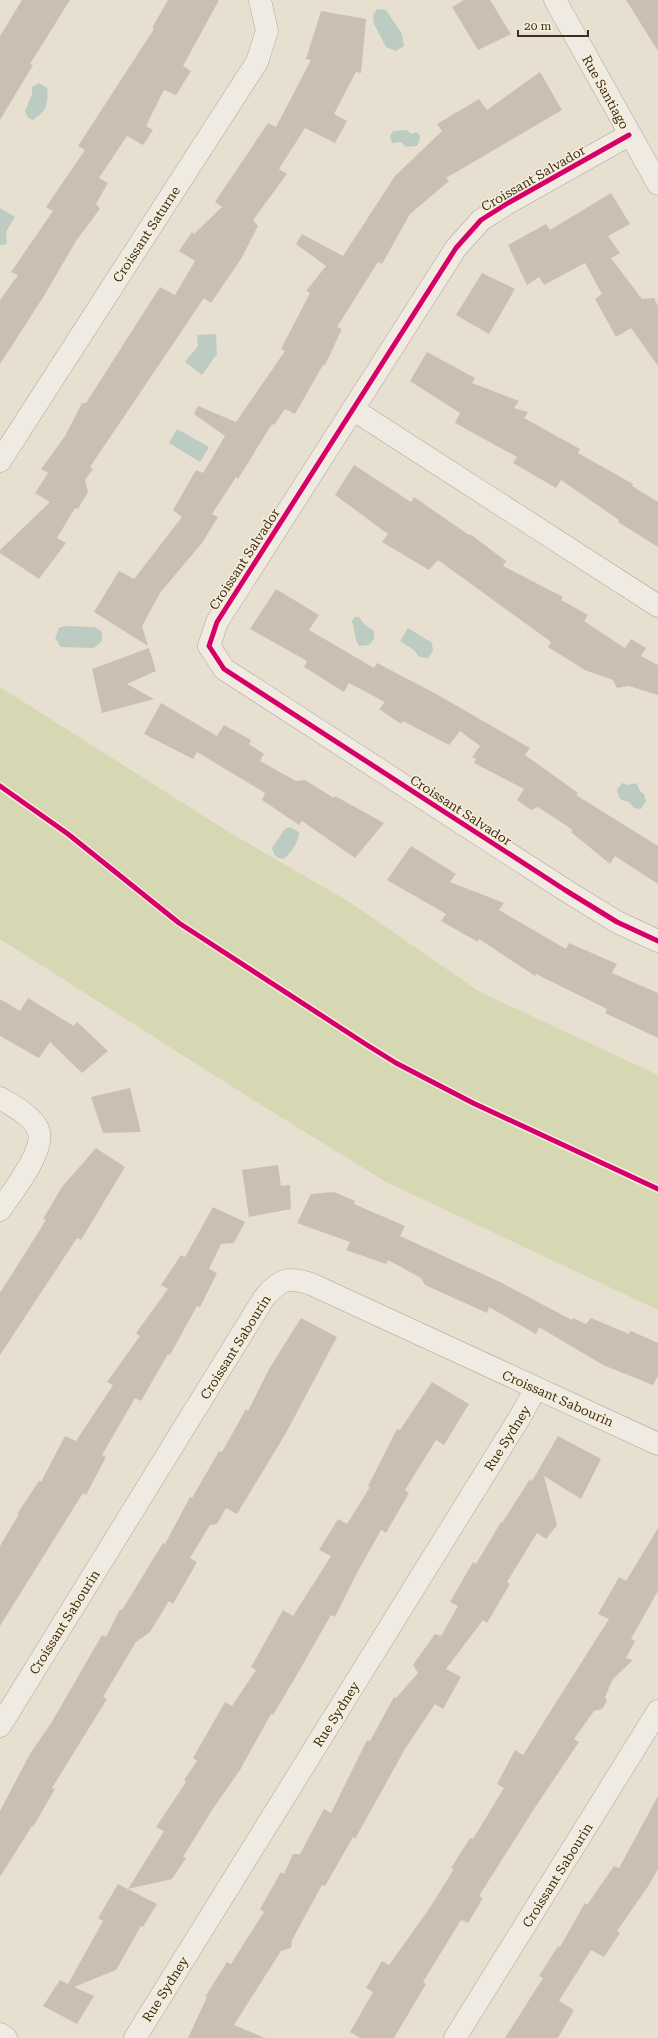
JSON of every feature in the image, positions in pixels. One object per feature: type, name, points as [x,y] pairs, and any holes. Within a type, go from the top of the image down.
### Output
[{"type":"street","name":"Croissant Saturne","points":[[0,461],[257,62],[268,31],[260,0]]},
{"type":"street","name":"Rue Santiago","points":[[555,0],[658,184]]},
{"type":"street","name":"Croissant Salvador","points":[[630,135],[508,203],[481,220],[456,248],[354,410],[217,622],[209,646],[224,669],[565,890],[617,922],[658,941]]},
{"type":"street","points":[[354,410],[658,606]]},
{"type":"street","points":[[0,1098],[33,1121],[39,1130],[40,1138],[38,1149],[31,1162],[0,1210]]},
{"type":"street","name":"Croissant Sabourin","points":[[0,1726],[264,1298],[274,1286],[286,1279],[298,1279],[311,1284],[658,1444]]},
{"type":"street","name":"Rue Sydney","points":[[135,2038],[520,1417],[536,1388]]},
{"type":"street","name":"Croissant Sabourin","points":[[455,2038],[658,1712]]},
{"type":"street","points":[[0,2034],[6,2038]]},
{"type":"green space","points":[[0,687],[232,834],[348,901],[480,992],[658,1075],[658,1310],[386,1182],[242,1093],[0,939]]},
{"type":"shaded area","points":[[377,9],[386,10],[402,34],[404,46],[396,51],[386,47],[374,24],[373,15]]},
{"type":"shaded area","points":[[39,83],[47,88],[47,103],[41,114],[33,120],[28,118],[25,111],[32,94],[32,87]]},
{"type":"shaded area","points":[[407,130],[411,134],[417,132],[420,135],[417,146],[406,147],[401,142],[392,143],[390,136],[393,131]]},
{"type":"shaded area","points":[[0,208],[15,217],[6,232],[7,244],[0,245]]},
{"type":"shaded area","points":[[216,334],[217,354],[202,375],[185,362],[198,346],[197,335]]},
{"type":"shaded area","points":[[177,429],[209,447],[200,462],[169,443]]},
{"type":"shaded area","points":[[355,617],[359,617],[365,625],[374,631],[374,639],[369,645],[359,646],[352,621]]},
{"type":"shaded area","points":[[65,626],[95,627],[102,632],[102,641],[94,648],[61,647],[55,638],[59,628]]},
{"type":"shaded area","points":[[408,628],[432,643],[433,651],[428,658],[419,657],[414,650],[400,641]]},
{"type":"shaded area","points":[[622,783],[628,785],[636,783],[640,791],[644,794],[646,801],[641,809],[634,808],[629,802],[620,799],[617,790]]},
{"type":"shaded area","points":[[290,827],[299,832],[299,836],[289,854],[281,859],[276,856],[272,848],[285,829]]},
{"type":"building","points":[[22,0],[70,0],[30,64],[33,65],[0,120],[0,36]]},
{"type":"building","points":[[168,0],[219,0],[183,66],[191,71],[176,95],[164,90],[146,126],[153,130],[143,145],[127,136],[99,178],[108,183],[96,204],[100,209],[76,241],[44,296],[0,364],[0,300],[18,275],[11,272],[53,211],[46,207],[85,150],[78,146],[154,29],[152,28]]},
{"type":"building","points":[[464,0],[490,0],[511,34],[478,50],[452,7]]},
{"type":"building","points":[[626,0],[658,0],[658,51]]},
{"type":"building","points":[[321,11],[366,19],[361,73],[356,72],[334,114],[347,121],[335,143],[305,128],[279,169],[287,174],[253,220],[258,226],[241,259],[211,303],[204,298],[90,467],[93,469],[85,480],[88,492],[78,509],[75,508],[57,538],[66,543],[39,579],[0,553],[0,550],[50,502],[35,493],[48,473],[41,469],[65,436],[82,403],[86,403],[160,287],[175,295],[195,261],[179,251],[192,232],[194,234],[222,207],[215,202],[268,123],[276,127],[311,60],[306,59]]},
{"type":"building","points":[[540,72],[562,110],[446,178],[449,181],[410,214],[382,264],[378,262],[337,327],[342,329],[325,365],[323,365],[295,414],[285,409],[274,425],[272,424],[238,479],[236,477],[212,514],[218,517],[202,543],[160,593],[142,626],[148,646],[94,612],[119,571],[134,579],[182,517],[173,510],[196,470],[203,473],[225,436],[194,414],[198,406],[236,422],[285,351],[281,349],[310,293],[306,291],[326,266],[296,244],[302,234],[343,256],[395,176],[442,131],[437,124],[479,99],[487,110]]},
{"type":"building","points":[[611,193],[630,224],[608,236],[620,253],[611,258],[642,299],[654,298],[658,306],[658,366],[631,328],[616,337],[595,299],[602,294],[585,263],[544,285],[539,277],[527,285],[508,245],[546,224],[550,230]]},
{"type":"building","points":[[482,273],[515,289],[489,334],[456,315]]},
{"type":"building","points":[[427,352],[475,378],[472,383],[519,401],[514,408],[528,412],[524,418],[580,449],[578,453],[633,484],[632,486],[658,502],[658,547],[618,522],[619,520],[561,480],[556,488],[513,463],[517,457],[455,423],[460,413],[410,381]]},
{"type":"building","points":[[354,465],[411,502],[414,497],[469,535],[470,534],[506,561],[503,566],[563,597],[561,600],[588,615],[584,621],[617,643],[625,648],[631,639],[646,648],[641,656],[658,665],[658,695],[629,686],[617,688],[613,680],[585,670],[548,647],[551,642],[438,560],[429,570],[382,542],[388,534],[335,495]]},
{"type":"building","points":[[276,589],[319,615],[309,630],[374,668],[377,663],[438,695],[530,748],[525,755],[578,793],[576,795],[658,846],[658,884],[615,856],[610,864],[571,832],[573,830],[538,807],[531,810],[517,800],[524,789],[474,763],[476,759],[472,757],[480,746],[460,731],[449,745],[403,721],[401,724],[379,709],[385,702],[349,683],[344,692],[304,667],[307,661],[250,629]]},
{"type":"building","points":[[149,648],[156,671],[127,684],[154,699],[102,713],[92,669]]},
{"type":"building","points":[[161,703],[217,736],[224,725],[251,740],[249,744],[264,754],[260,761],[296,781],[305,780],[334,798],[335,796],[384,823],[355,858],[302,821],[299,825],[262,800],[265,793],[197,752],[193,759],[144,734]]},
{"type":"building","points":[[411,846],[456,874],[450,882],[504,903],[499,910],[566,949],[569,943],[617,964],[612,973],[658,993],[658,1038],[605,1013],[607,1009],[536,974],[535,976],[479,939],[478,942],[441,921],[446,914],[387,880]]},
{"type":"building","points":[[28,998],[74,1026],[77,1022],[108,1051],[82,1073],[50,1042],[39,1058],[0,1036],[0,999],[20,1011]]},
{"type":"building","points":[[130,1088],[141,1132],[103,1133],[91,1097]]},
{"type":"building","points":[[96,1148],[125,1167],[81,1240],[77,1238],[0,1355],[0,1293],[46,1220],[43,1219],[62,1187]]},
{"type":"building","points":[[278,1165],[281,1186],[290,1185],[291,1209],[249,1217],[242,1170]]},
{"type":"building","points":[[334,1192],[355,1201],[354,1204],[405,1226],[400,1236],[500,1282],[572,1320],[573,1318],[586,1324],[591,1318],[629,1334],[631,1331],[658,1343],[658,1376],[653,1385],[603,1365],[539,1327],[536,1334],[489,1307],[487,1313],[425,1285],[421,1278],[388,1260],[386,1264],[346,1250],[350,1242],[297,1223],[311,1194]]},
{"type":"building","points":[[213,1207],[245,1222],[234,1243],[221,1244],[209,1269],[217,1273],[200,1307],[197,1306],[170,1355],[168,1354],[141,1401],[135,1398],[102,1455],[106,1457],[86,1495],[83,1493],[0,1626],[0,1546],[19,1514],[17,1514],[39,1481],[41,1482],[65,1436],[76,1441],[113,1385],[107,1382],[140,1336],[136,1333],[168,1289],[161,1285],[181,1255],[185,1257]]},
{"type":"building","points":[[301,1318],[337,1337],[286,1433],[237,1514],[226,1508],[217,1524],[210,1525],[190,1558],[197,1562],[173,1604],[169,1601],[150,1632],[136,1642],[103,1697],[107,1699],[52,1788],[55,1789],[33,1827],[32,1826],[0,1877],[0,1811],[31,1752],[50,1725],[102,1635],[106,1637],[120,1609],[122,1610],[163,1543],[165,1544],[190,1497],[192,1498],[219,1451],[222,1452],[246,1409],[248,1411],[269,1369]]},
{"type":"building","points":[[432,1382],[469,1404],[444,1445],[436,1440],[405,1490],[409,1493],[386,1533],[381,1530],[335,1617],[331,1615],[273,1715],[271,1714],[240,1770],[212,1810],[183,1857],[186,1858],[172,1879],[128,1889],[164,1831],[156,1827],[186,1782],[184,1780],[197,1761],[193,1758],[225,1702],[232,1706],[256,1670],[251,1667],[283,1610],[293,1616],[331,1556],[319,1550],[338,1519],[347,1524],[370,1487],[368,1486],[397,1429],[400,1430]]},
{"type":"building","points":[[558,1436],[601,1459],[581,1499],[544,1476],[557,1525],[546,1539],[537,1533],[507,1582],[510,1584],[487,1623],[483,1620],[446,1669],[461,1677],[443,1709],[435,1704],[405,1749],[355,1839],[353,1837],[325,1886],[322,1885],[292,1940],[291,1948],[281,1951],[234,2025],[265,2038],[188,2038],[207,1997],[205,1997],[227,1962],[231,1964],[264,1912],[260,1909],[281,1872],[284,1874],[293,1854],[300,1854],[324,1809],[331,1813],[367,1740],[370,1741],[394,1697],[396,1698],[418,1673],[413,1665],[435,1634],[441,1636],[458,1606],[450,1602],[473,1562],[476,1564],[501,1522],[502,1523],[530,1479],[532,1481]]},
{"type":"building","points":[[658,1528],[658,1591],[631,1639],[635,1641],[626,1658],[633,1660],[613,1679],[605,1697],[607,1701],[602,1709],[594,1711],[574,1739],[579,1742],[536,1806],[479,1896],[483,1898],[468,1923],[461,1920],[423,1982],[426,1984],[394,2038],[360,2038],[350,2032],[373,1992],[366,1988],[382,1961],[389,1965],[429,1909],[454,1869],[451,1868],[470,1838],[473,1839],[504,1788],[497,1784],[515,1750],[523,1755],[609,1619],[598,1614],[619,1577],[626,1581]]},
{"type":"building","points":[[658,1796],[658,1869],[649,1885],[617,1931],[620,1933],[604,1957],[591,1950],[559,2001],[574,2010],[558,2038],[505,2038],[543,1978],[539,1976],[558,1946],[560,1947],[585,1903],[587,1905],[614,1866],[619,1868]]},
{"type":"building","points":[[118,1884],[157,1904],[143,1927],[141,1926],[116,1970],[74,1987],[94,1996],[77,2024],[43,2006],[60,1980],[68,1984],[103,1921],[98,1918]]},
{"type":"cycle path","points":[[629,135],[508,203],[481,220],[456,248],[217,622],[209,646],[224,669],[565,890],[617,922],[658,941]]},
{"type":"cycle path","points":[[0,786],[68,834],[179,923],[396,1063],[473,1103],[658,1189]]}]
